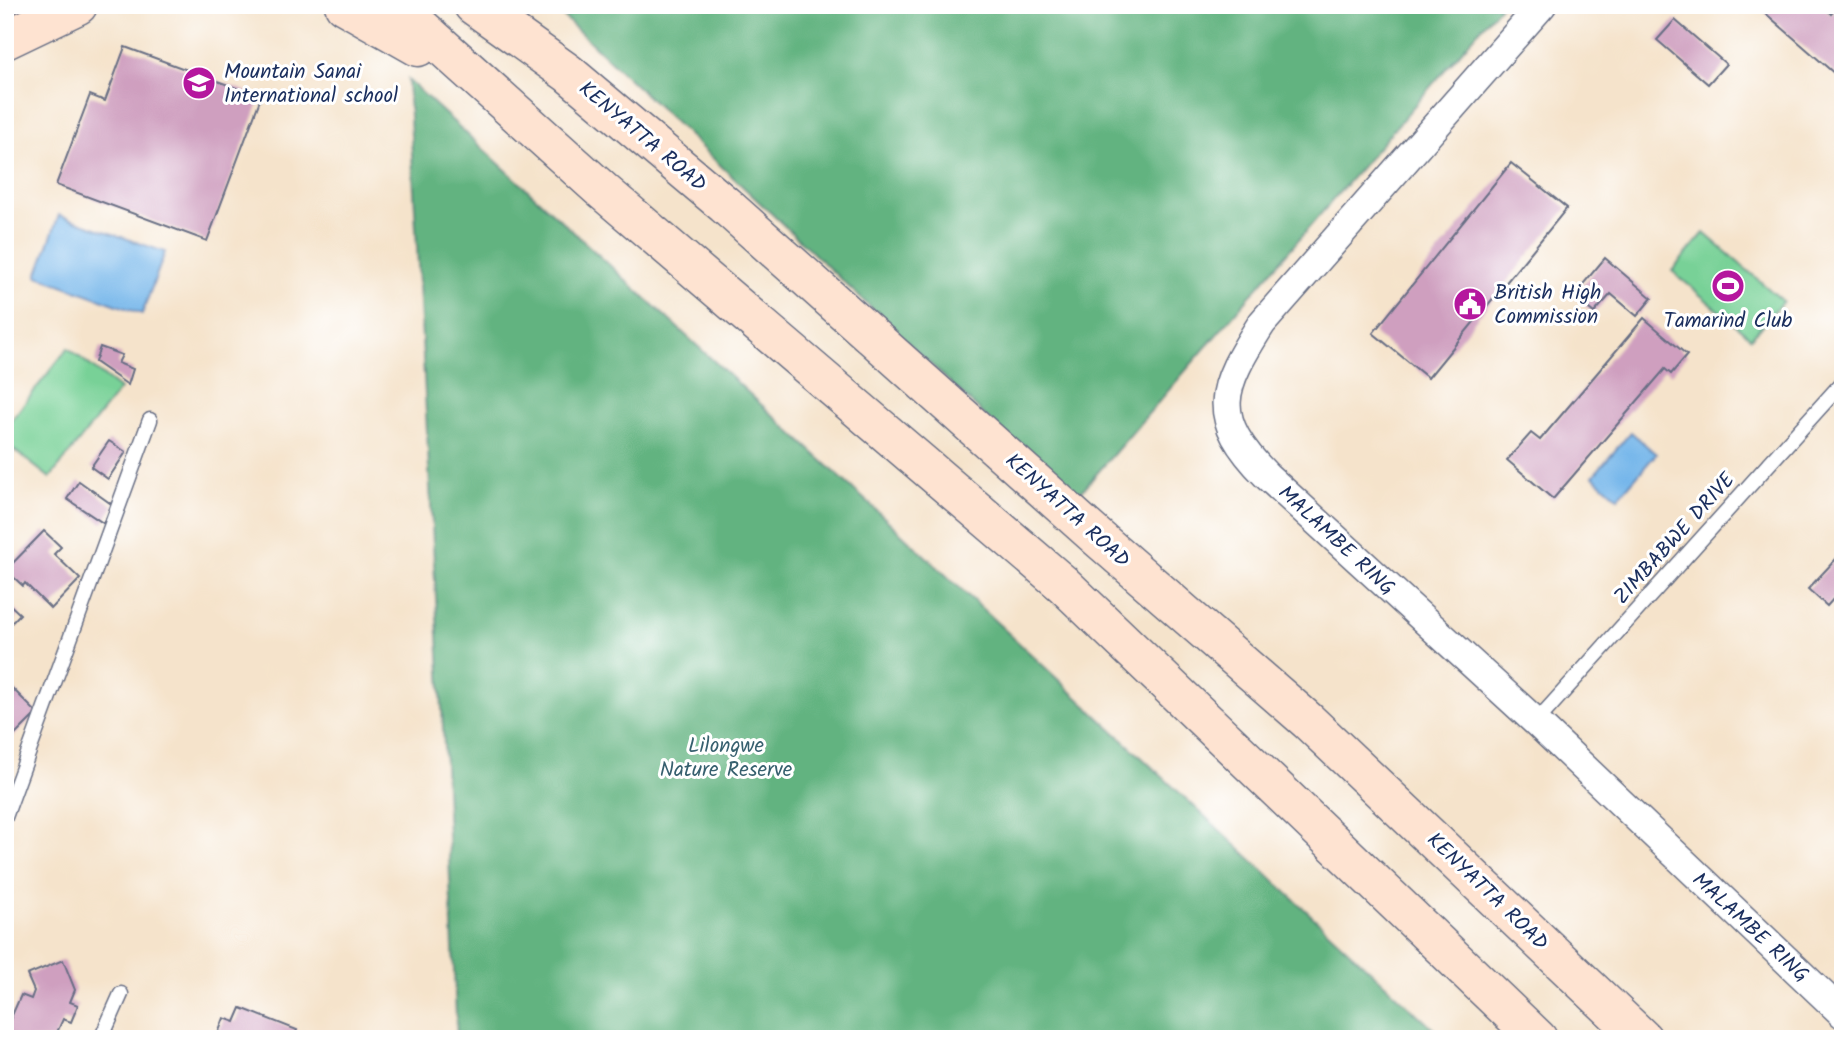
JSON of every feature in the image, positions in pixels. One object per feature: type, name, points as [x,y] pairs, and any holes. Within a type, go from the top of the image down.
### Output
[{"type":"main road","points":[[5,34],[28,5]]},
{"type":"main road","points":[[5,40],[78,5]]},
{"type":"main road","points":[[344,5],[486,88]]},
{"type":"main road","points":[[396,5],[486,88],[1063,584],[1538,1039]]},
{"type":"main road","name":"KENYATTA ROAD","points":[[473,5],[568,73],[725,205],[1098,538],[1308,721],[1643,1039]]},
{"type":"street","name":"MALAMBE RING","points":[[1542,5],[1262,324],[1230,377],[1226,398],[1227,417],[1246,455],[1535,722],[1843,1014]]},
{"type":"lane","name":"ZIMBABWE DRIVE","points":[[1535,722],[1843,382]]},
{"type":"lane","points":[[5,817],[150,420]]},
{"type":"lane","points":[[101,1039],[121,994]]},
{"type":"green space","points":[[551,5],[1501,5],[1074,500]]},
{"type":"green space","name":"Lilongwe Nature Reserve","points":[[408,80],[876,510],[1444,1039],[457,1039]]},
{"type":"green space","name":"Tamarind Club","points":[[1704,233],[1783,301],[1751,338],[1672,271]]},
{"type":"green space","points":[[68,348],[120,389],[50,478],[5,443],[5,428]]},
{"type":"water","points":[[59,215],[165,252],[142,314],[37,276]]},
{"type":"water","points":[[1631,432],[1656,454],[1618,498],[1593,476]]},
{"type":"building","points":[[1756,5],[1821,5],[1831,14],[1839,5],[1843,5],[1843,65],[1835,74]]},
{"type":"building","points":[[1675,20],[1726,64],[1708,84],[1657,40]]},
{"type":"building","points":[[125,47],[261,97],[207,241],[56,185],[90,95],[105,101]]},
{"type":"building","points":[[1511,163],[1567,208],[1428,378],[1373,333]]},
{"type":"building","points":[[1605,258],[1652,298],[1637,316],[1611,294],[1594,313],[1573,296]]},
{"type":"building","points":[[1644,318],[1687,355],[1671,374],[1665,369],[1553,499],[1507,460],[1531,433],[1540,440]]},
{"type":"building","points":[[100,347],[122,355],[118,363],[133,369],[128,385],[95,362]]},
{"type":"building","points":[[109,441],[126,452],[108,479],[91,467]]},
{"type":"building","points":[[79,481],[114,506],[103,523],[67,499]]},
{"type":"building","points":[[44,531],[61,547],[54,554],[80,579],[51,609],[25,583],[23,586],[6,570]]},
{"type":"building","points":[[1836,559],[1843,566],[1843,588],[1827,606],[1808,589]]},
{"type":"building","points":[[5,600],[20,614],[5,630]]},
{"type":"building","points":[[5,681],[37,713],[5,745]]},
{"type":"building","points":[[63,960],[75,990],[70,1002],[78,1005],[71,1022],[63,1019],[54,1039],[5,1039],[5,1031],[21,995],[31,999],[34,991],[27,975]]},
{"type":"building","points":[[241,1008],[297,1030],[294,1039],[216,1039],[224,1018],[235,1022]]},
{"type":"place","name":"Mountain Sanai International school","points":[[199,83]]},
{"type":"place","name":"Tamarind Club","points":[[1728,286]]},
{"type":"place","name":"British High Commission","points":[[1470,304]]}]
